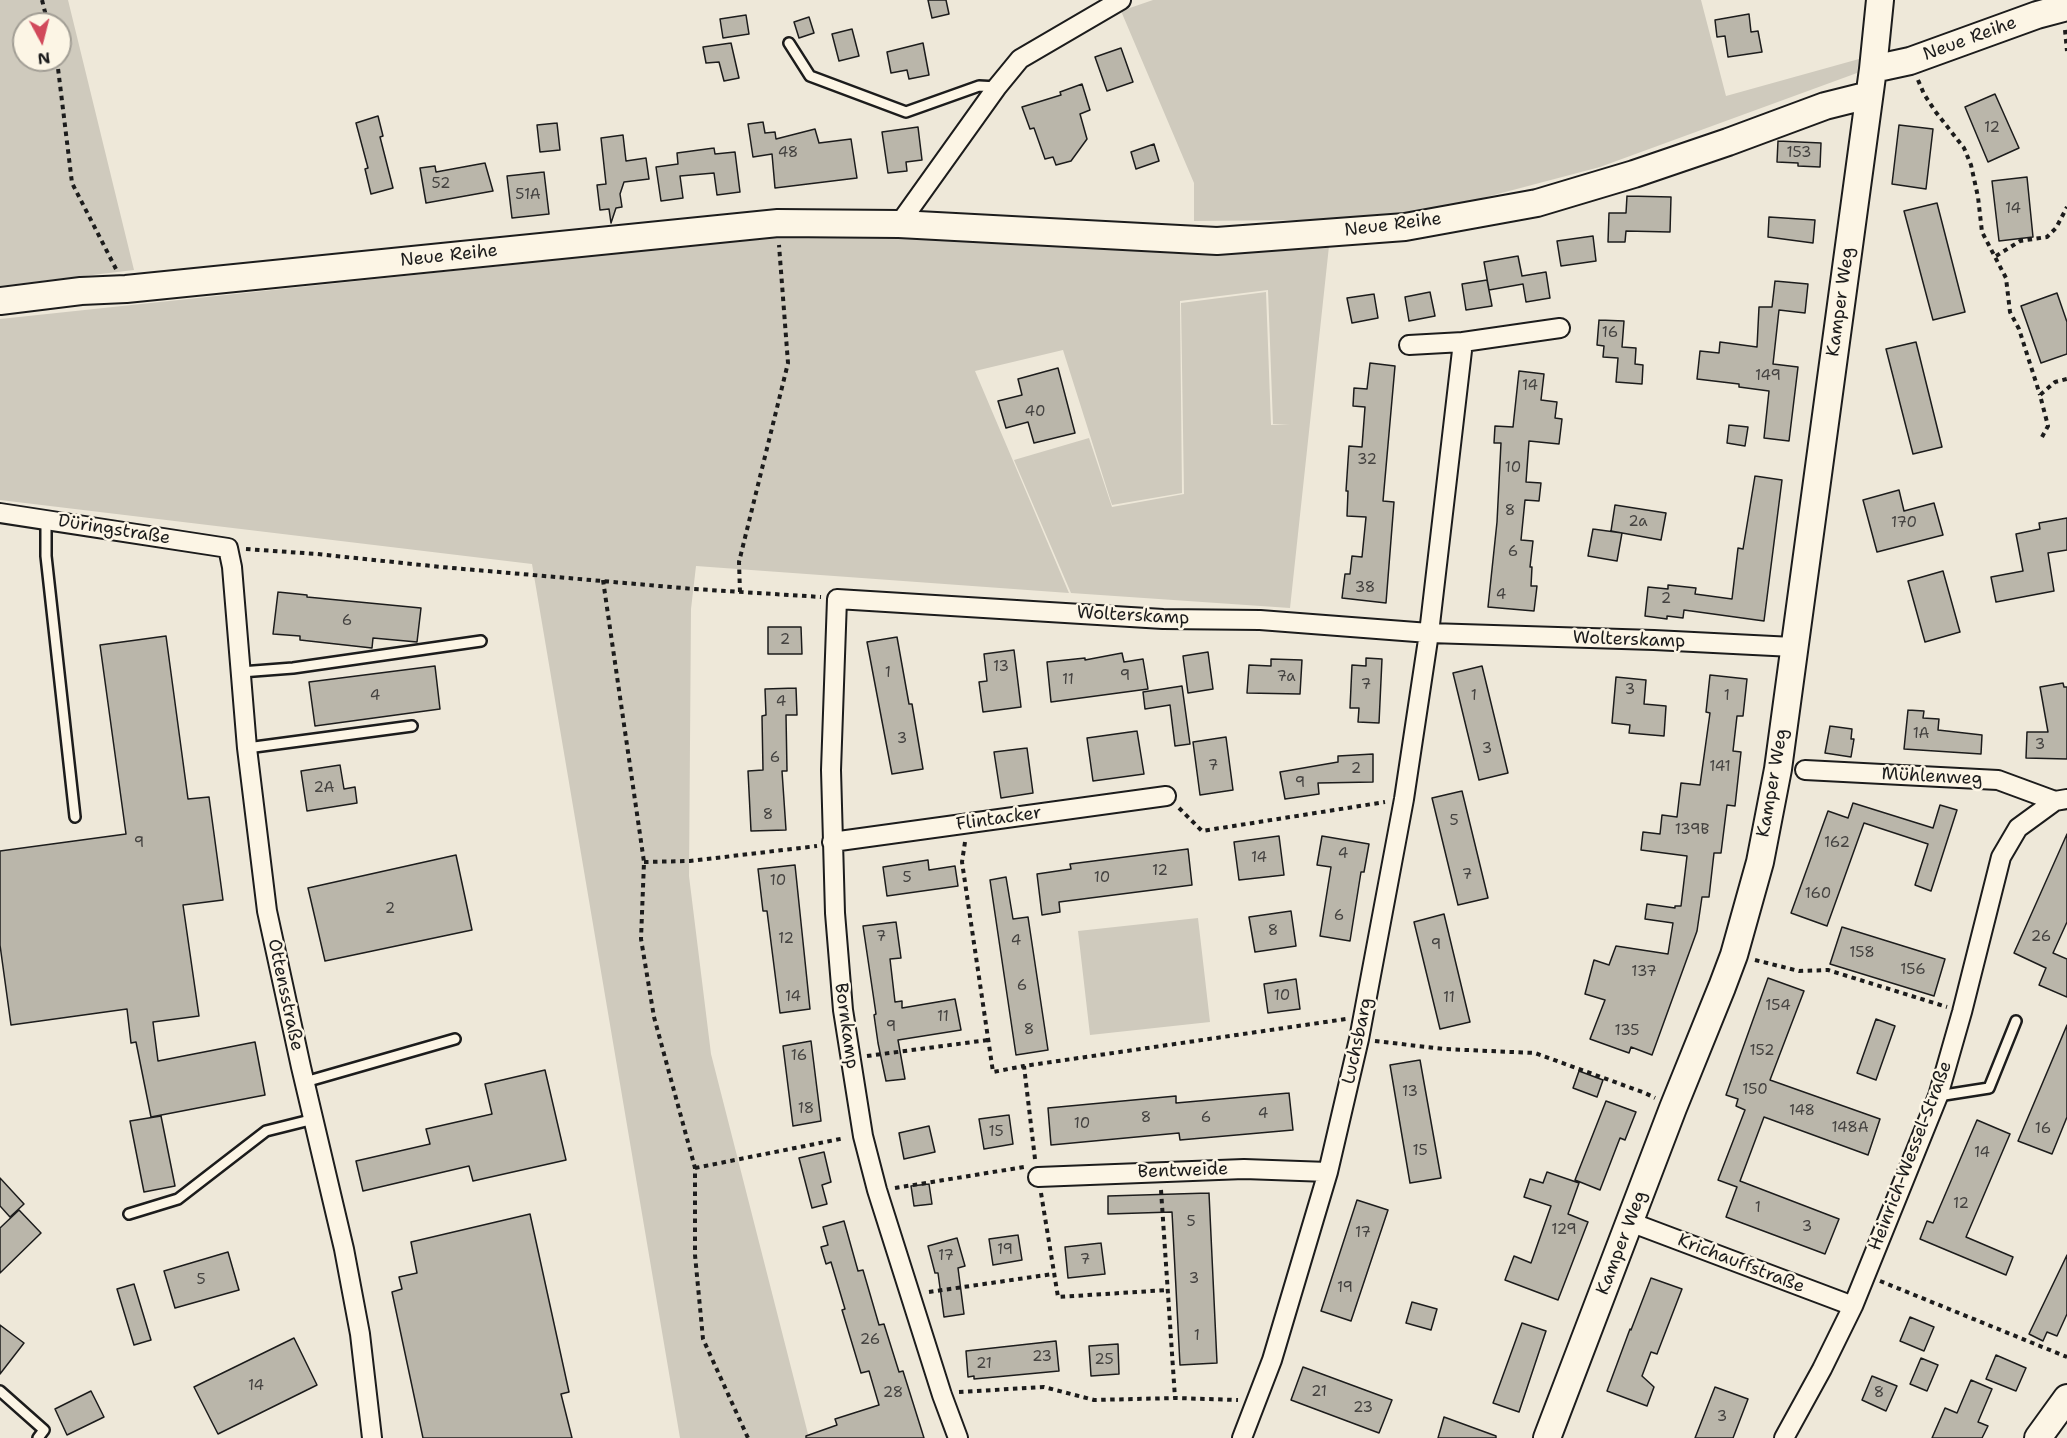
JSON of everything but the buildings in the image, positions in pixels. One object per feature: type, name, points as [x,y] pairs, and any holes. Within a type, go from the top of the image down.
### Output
[{"type":"street","points":[[899,224],[997,87],[1020,59],[1121,0]]},
{"type":"street","name":"Kamper Weg","points":[[1547,1438],[1734,955],[1760,862],[1778,769],[1873,69],[1880,0]]},
{"type":"street","name":"Neue Reihe","points":[[1873,69],[1910,61],[2037,15],[2067,7]]},
{"type":"street","name":"Neue Reihe","points":[[0,301],[81,291],[126,289],[778,223],[899,224],[1217,241],[1405,227],[1537,203],[1665,164],[1825,106],[1869,95]]},
{"type":"street","points":[[1409,345],[1463,342],[1560,328]]},
{"type":"street","points":[[1429,633],[1463,342]]},
{"type":"street","name":"Düringstraße","points":[[0,513],[228,548]]},
{"type":"street","name":"Ottensstraße","points":[[228,548],[232,567],[247,748],[267,911],[344,1248],[360,1334],[372,1438]]},
{"type":"street","name":"Wolterskamp","points":[[837,598],[1163,619],[1260,620],[1429,633],[1654,639],[1793,647]]},
{"type":"street","name":"Bornkamp","points":[[837,598],[831,770],[832,842],[843,1010],[863,1136],[877,1190],[942,1395],[958,1438]]},
{"type":"street","name":"Luchsbarg","points":[[1242,1438],[1272,1360],[1328,1172],[1359,1039],[1404,799],[1429,633]]},
{"type":"street","name":"Mühlenweg","points":[[1805,770],[1998,780],[2061,800]]},
{"type":"street","name":"Flintacker","points":[[832,842],[1166,796]]},
{"type":"street","name":"Mühlenweg","points":[[2018,828],[2061,800]]},
{"type":"street","name":"Heinrich-Wessel-Straße","points":[[1784,1438],[1822,1370],[1853,1306],[1938,1096],[2001,857],[2018,828]]},
{"type":"street","name":"Bentweide","points":[[1037,1171],[1160,1172],[1244,1169],[1328,1172]]},
{"type":"street","name":"Krichauffstraße","points":[[1630,1222],[1853,1306]]},
{"type":"street","points":[[2038,1438],[2067,1398]]},
{"type":"lane","points":[[789,44],[810,76],[906,112],[979,86],[997,87]]},
{"type":"lane","points":[[46,520],[46,556],[75,817]]},
{"type":"lane","points":[[241,672],[293,668],[481,641]]},
{"type":"lane","points":[[247,748],[412,726]]},
{"type":"lane","points":[[1938,1096],[1989,1088],[2016,1022]]},
{"type":"lane","points":[[305,1082],[455,1039]]},
{"type":"lane","points":[[129,1214],[178,1198],[266,1131],[314,1119]]},
{"type":"lane","points":[[0,1391],[44,1430],[38,1438]]},
{"type":"path","points":[[1910,61],[1924,94],[1964,148],[1974,176],[1982,232],[2006,278],[2010,312],[2019,329],[2040,395],[2048,426],[2042,438]]},
{"type":"path","points":[[58,72],[72,183],[126,289]]},
{"type":"path","points":[[1996,256],[2020,241],[2047,237],[2056,228],[2067,207]]},
{"type":"path","points":[[740,592],[739,562],[788,363],[778,223]]},
{"type":"path","points":[[2040,395],[2055,382],[2067,379]]},
{"type":"path","points":[[228,548],[740,592],[837,598]]},
{"type":"path","points":[[603,580],[644,862],[641,939],[654,1017],[695,1168],[695,1255],[703,1339],[748,1438]]},
{"type":"path","points":[[1166,796],[1202,831],[1404,799]]},
{"type":"path","points":[[967,824],[962,862],[993,1072],[1364,1017]]},
{"type":"path","points":[[644,862],[690,861],[808,848],[832,842]]},
{"type":"path","points":[[1734,955],[1799,971],[1828,970],[1962,1012]]},
{"type":"path","points":[[1359,1039],[1444,1049],[1535,1053],[1645,1093],[1673,1108]]},
{"type":"path","points":[[850,1058],[988,1040]]},
{"type":"path","points":[[1024,1066],[1037,1171],[1058,1297],[1168,1290]]},
{"type":"path","points":[[695,1168],[863,1136]]},
{"type":"path","points":[[877,1190],[1037,1171]]},
{"type":"path","points":[[1160,1172],[1175,1398]]},
{"type":"path","points":[[909,1293],[1053,1274]]},
{"type":"path","points":[[1866,1275],[2067,1357]]},
{"type":"path","points":[[942,1395],[1044,1387],[1094,1400],[1175,1398],[1257,1401]]},
{"type":"shaded area","points":[[0,0],[68,0],[71,12],[12,12],[12,72],[72,72],[72,16],[134,270],[0,286]]},
{"type":"shaded area","points":[[1153,0],[1701,0],[1726,96],[1859,59],[1857,73],[1600,167],[1441,209],[1311,220],[1194,221],[1194,183],[1121,11]]},
{"type":"shaded area","points":[[837,230],[1184,254],[1329,246],[1290,608],[1071,593],[1014,460],[1089,438],[1112,507],[1184,494],[1181,303],[1266,292],[1271,425],[1290,424],[1273,424],[1268,290],[1180,301],[1182,493],[1112,505],[1063,350],[975,371],[1069,593],[696,566],[691,609],[689,876],[711,1054],[809,1438],[680,1438],[532,564],[0,500],[0,319]]},
{"type":"shaded area","points":[[1198,918],[1210,1022],[1090,1035],[1078,931]]}]
